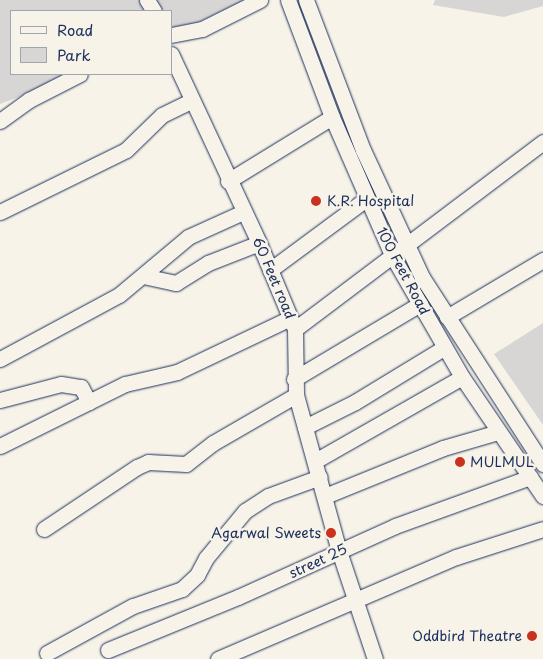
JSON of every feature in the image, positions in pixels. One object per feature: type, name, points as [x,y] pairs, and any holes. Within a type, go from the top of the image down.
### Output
[{"type":"street","points":[[172,35],[202,29],[260,0]]},
{"type":"street","name":"100 Feet Road","points":[[288,0],[332,116],[366,199],[393,257],[462,376],[543,496]]},
{"type":"street","name":"100 Feet Road","points":[[306,0],[363,150],[407,246],[446,317],[543,464]]},
{"type":"street","name":"60 Feet road","points":[[172,56],[228,181],[259,243],[292,324],[296,395],[340,551],[357,601],[370,657]]},
{"type":"street","points":[[0,122],[29,100],[78,75]]},
{"type":"street","points":[[0,212],[121,153],[162,115],[191,101]]},
{"type":"street","points":[[228,181],[332,116]]},
{"type":"street","points":[[0,446],[130,382],[177,372],[292,324],[393,257],[543,142]]},
{"type":"street","points":[[270,270],[366,199]]},
{"type":"street","points":[[0,359],[102,304],[143,276],[181,242],[243,212]]},
{"type":"street","points":[[143,276],[176,283],[208,263],[259,243]]},
{"type":"street","points":[[446,317],[543,260]]},
{"type":"street","points":[[294,379],[420,304]]},
{"type":"street","points":[[305,427],[355,402],[445,347]]},
{"type":"street","points":[[315,461],[462,376]]},
{"type":"street","points":[[0,400],[61,384],[81,387],[89,402]]},
{"type":"street","points":[[44,529],[137,467],[148,462],[178,465],[191,462],[213,443],[296,395]]},
{"type":"street","points":[[326,496],[443,448],[498,432]]},
{"type":"street","points":[[46,653],[133,606],[182,589],[197,575],[210,553],[245,511],[268,496],[320,477]]},
{"type":"street","name":"street 25","points":[[108,650],[395,526],[530,477]]},
{"type":"street","points":[[218,659],[456,557],[543,529]]},
{"type":"green space","points":[[0,0],[269,0],[172,38],[172,10],[10,10],[10,75],[76,75],[0,104]]},
{"type":"green space","points":[[435,0],[543,0],[543,6],[504,17],[433,5]]},
{"type":"green space","points":[[543,323],[543,425],[494,354]]},
{"type":"place","name":"K.R. Hospital","points":[[316,201]]},
{"type":"place","name":"MULMUL","points":[[460,462]]},
{"type":"place","name":"Agarwal Sweets","points":[[331,533]]},
{"type":"place","name":"Oddbird Theatre","points":[[532,636]]}]
